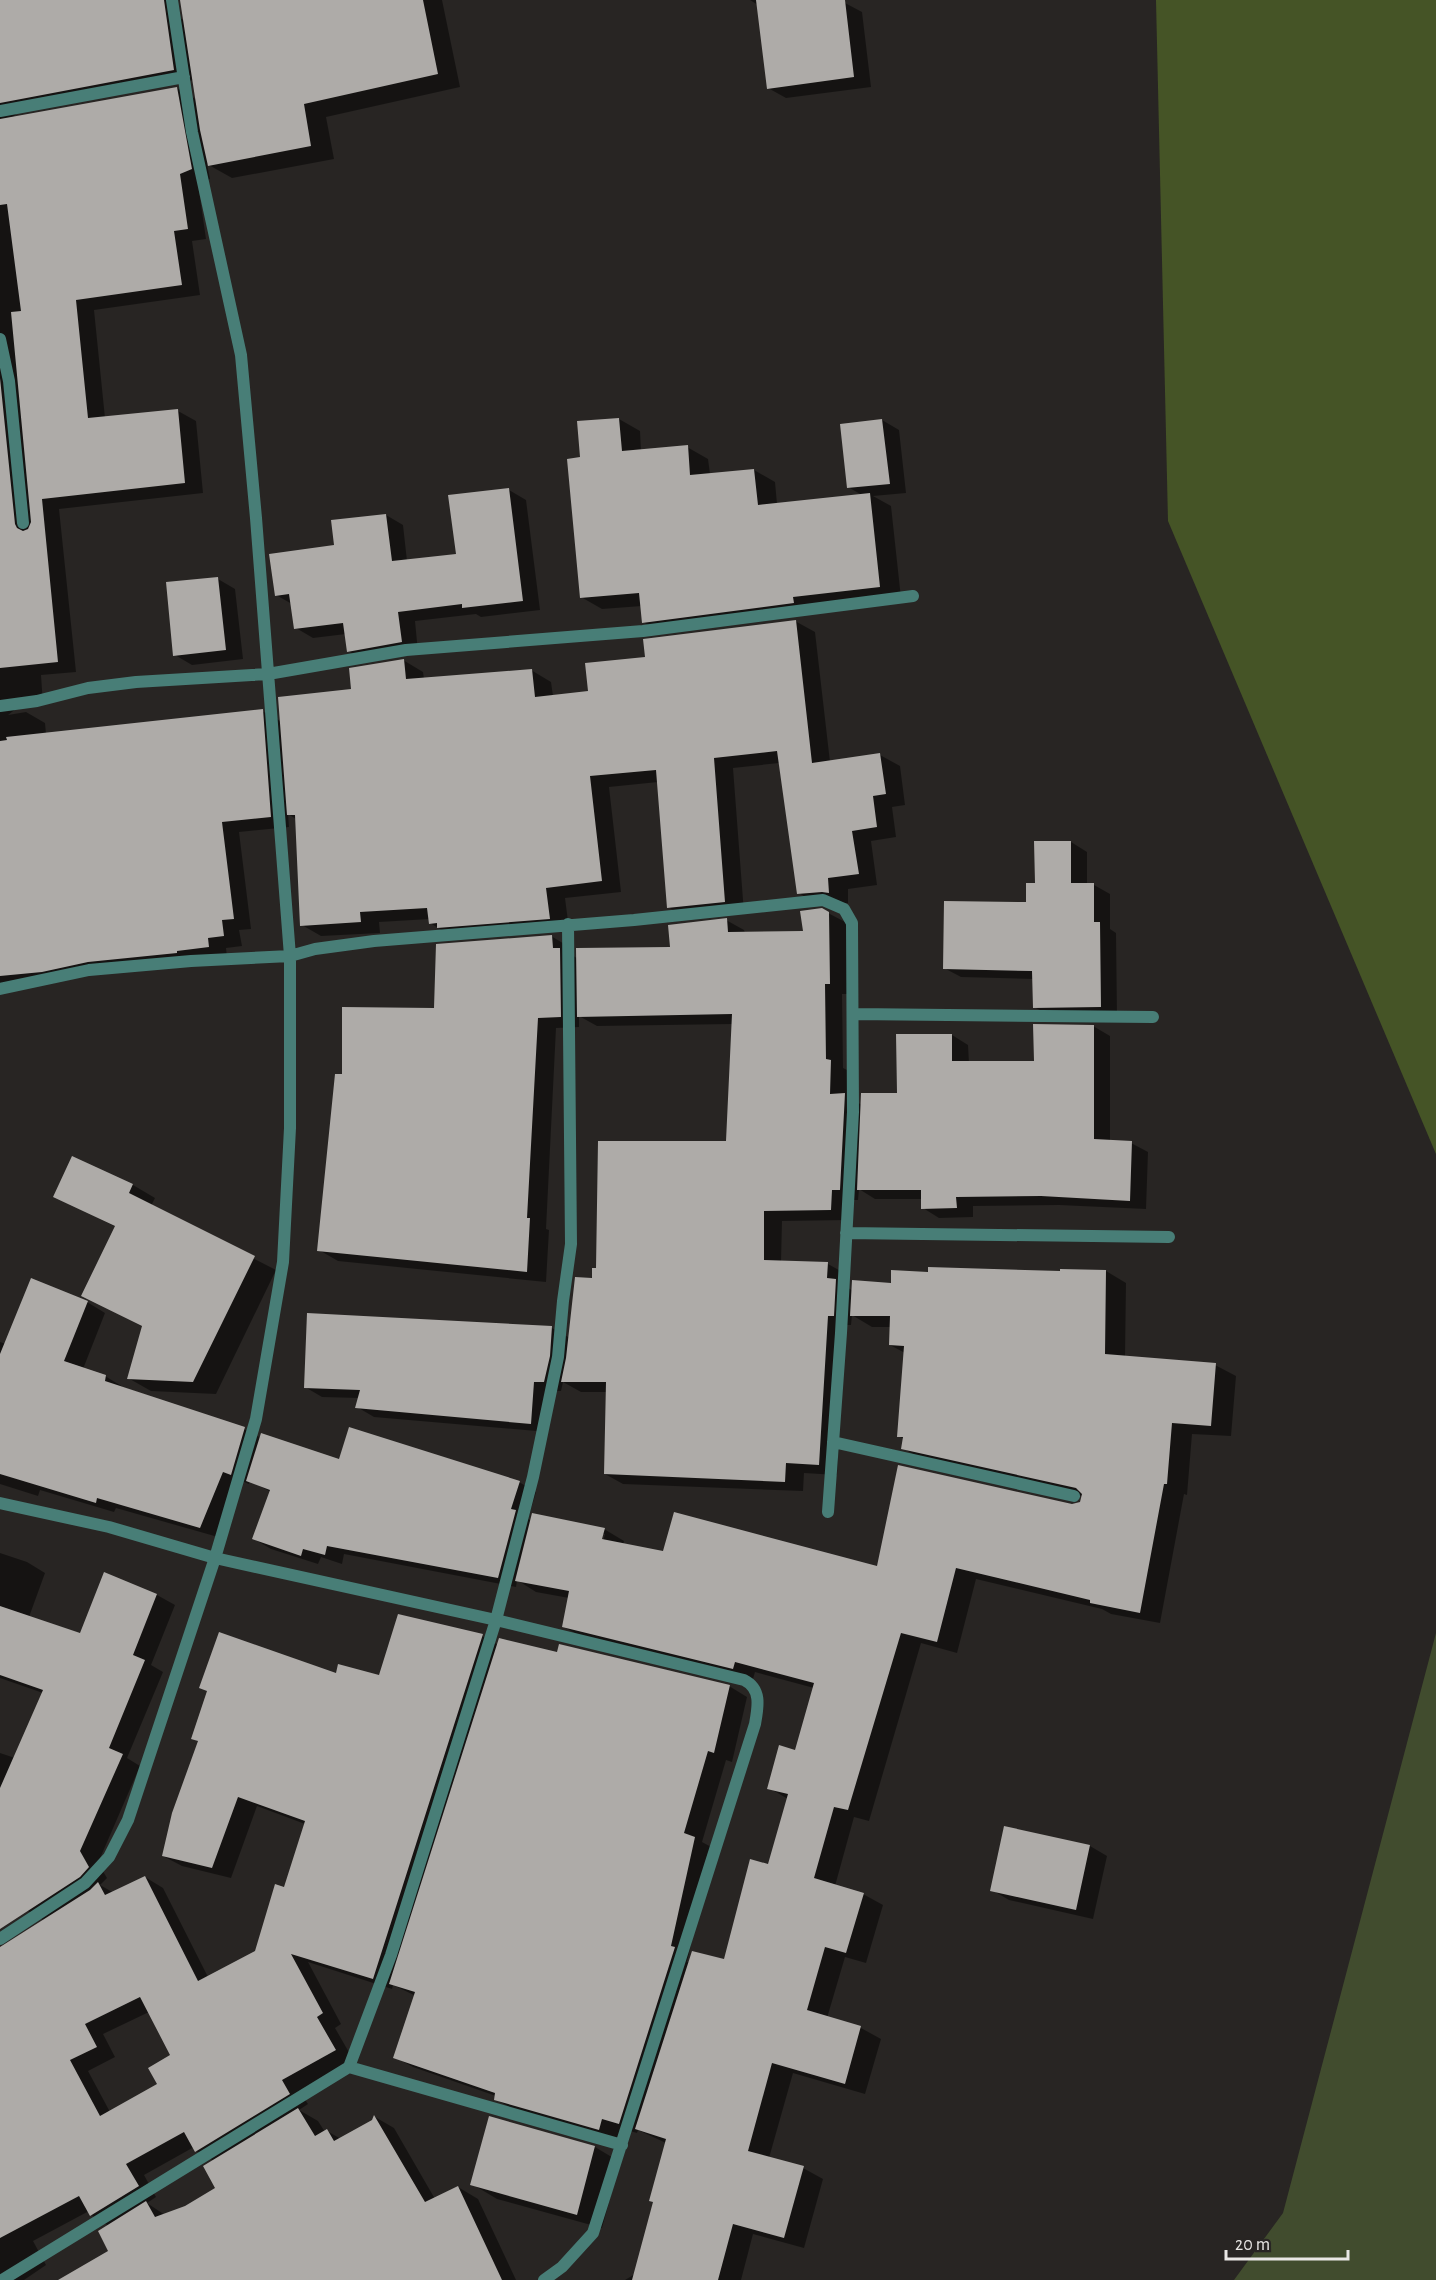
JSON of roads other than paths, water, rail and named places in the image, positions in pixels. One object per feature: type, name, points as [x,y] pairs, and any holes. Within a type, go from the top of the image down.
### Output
[{"type":"street","points":[[0,1939],[85,1883],[109,1857],[128,1820],[215,1558],[256,1419],[283,1262],[290,1128],[290,956],[241,355],[192,132],[172,0]]},
{"type":"street","points":[[0,111],[184,77]]},
{"type":"street","points":[[0,339],[9,381],[23,523]]},
{"type":"street","points":[[0,706],[88,688],[136,682],[268,674],[406,650],[643,631],[913,596]]},
{"type":"street","points":[[0,989],[89,970],[191,961],[290,956],[315,949],[374,941],[634,920],[823,900],[844,909],[852,923],[853,1113],[828,1512]]},
{"type":"street","points":[[2,2280],[350,2067],[391,1955],[496,1620],[533,1477],[558,1357],[562,1301],[571,1244],[568,924]]},
{"type":"street","points":[[854,1014],[1153,1017]]},
{"type":"street","points":[[846,1233],[1169,1237]]},
{"type":"street","points":[[832,1442],[1074,1496]]},
{"type":"street","points":[[0,1503],[109,1527],[215,1558],[496,1620],[753,1684],[757,1694],[758,1708],[755,1724],[592,2233],[562,2267],[544,2280]]},
{"type":"street","points":[[350,2067],[621,2145]]}]
